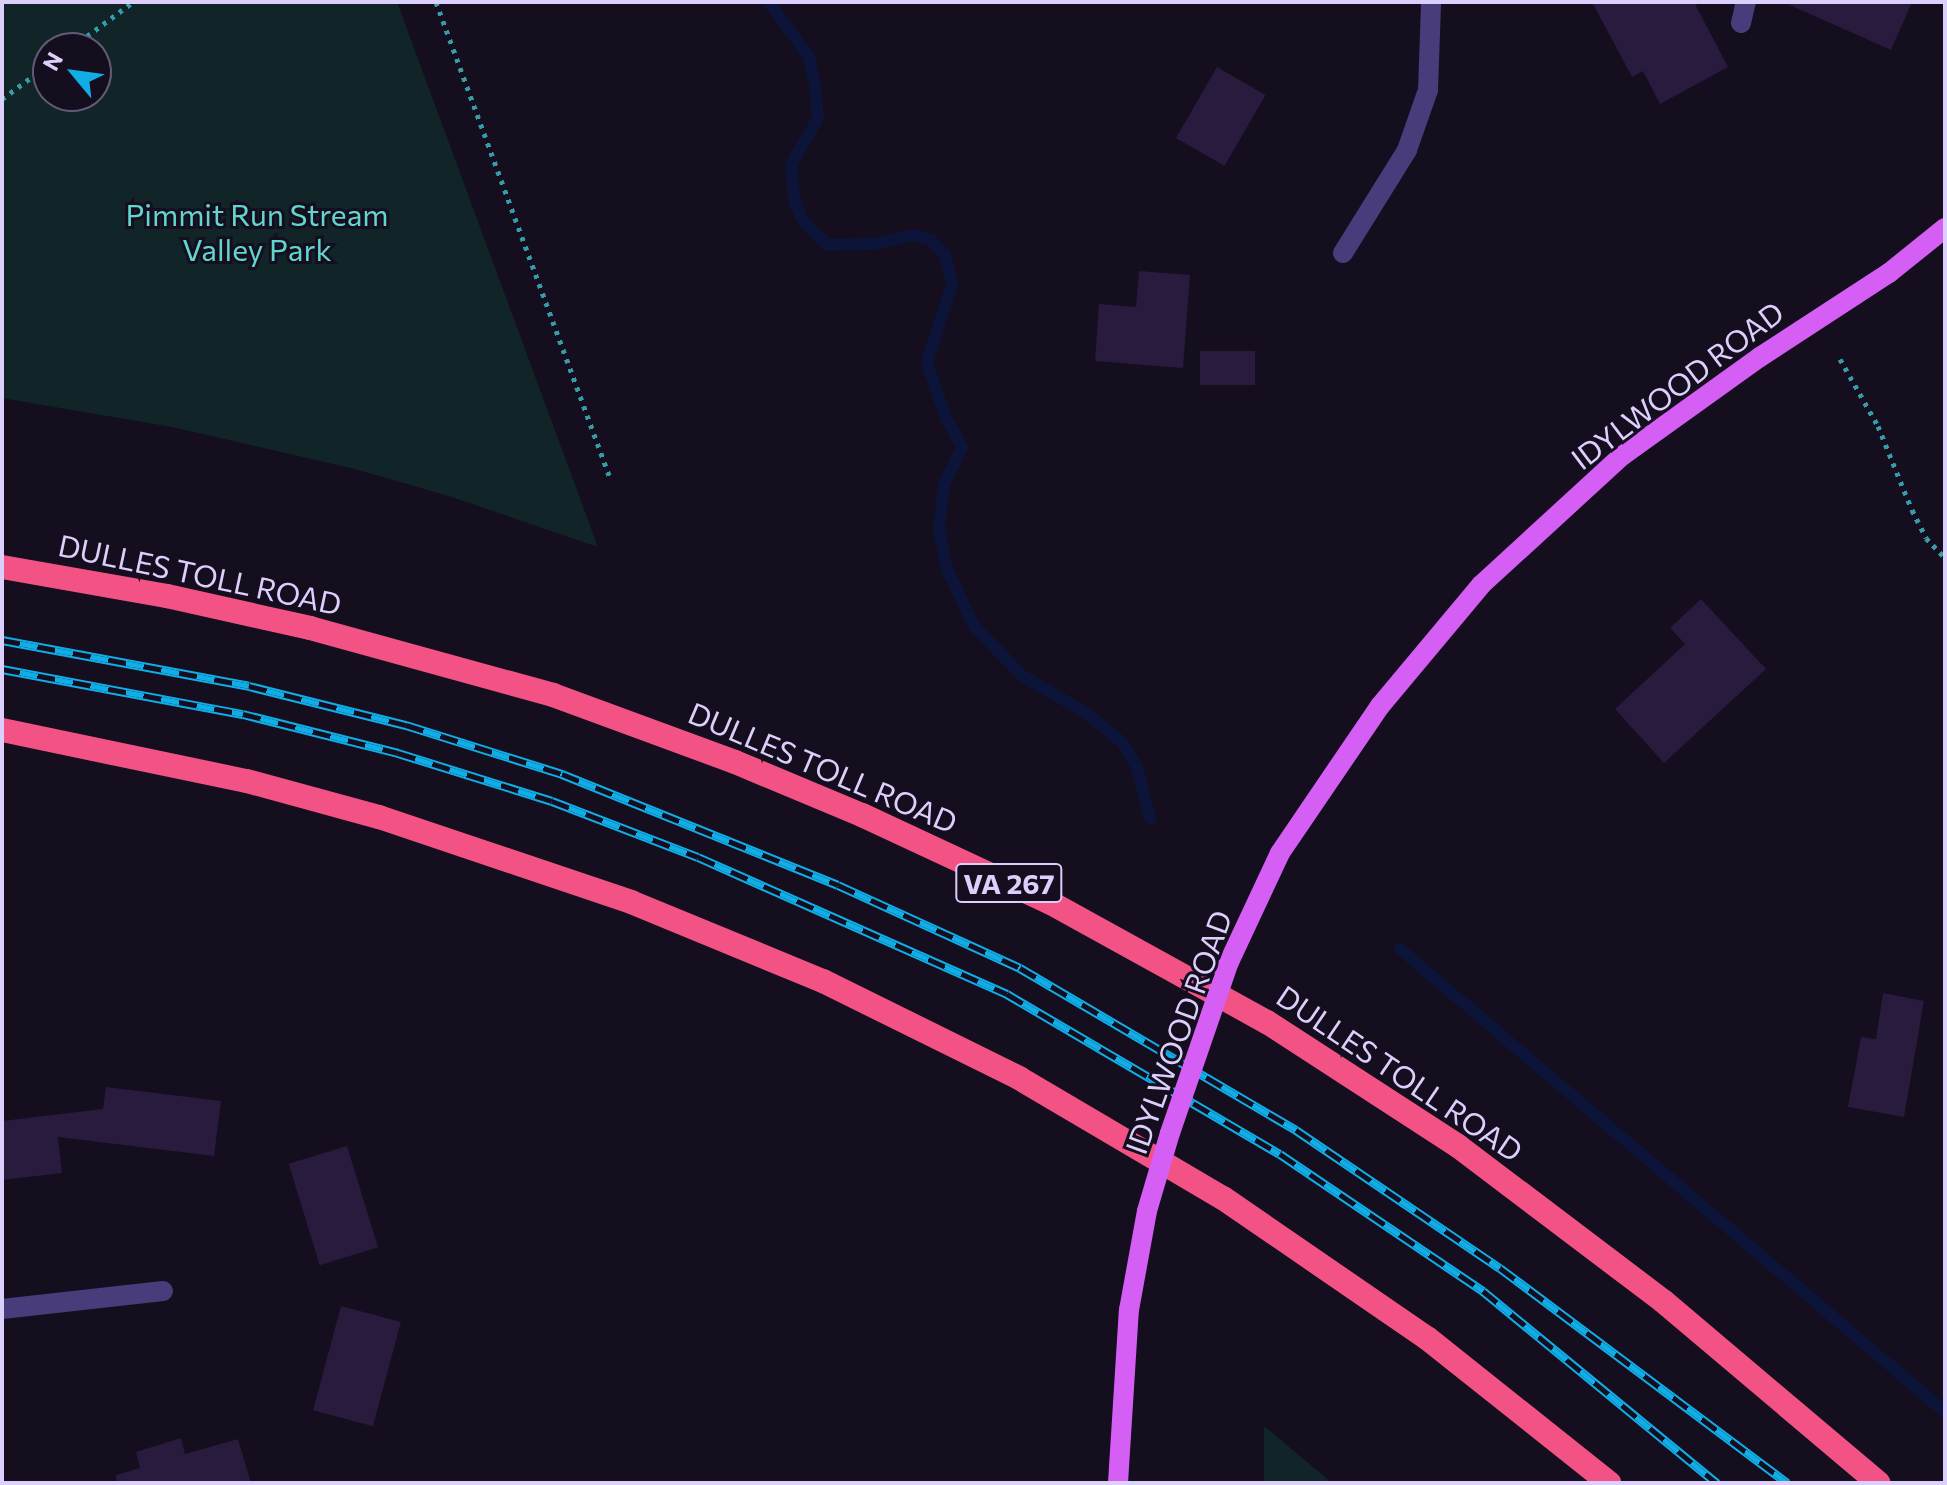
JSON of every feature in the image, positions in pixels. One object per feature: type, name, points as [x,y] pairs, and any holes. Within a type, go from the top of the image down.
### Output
[{"type":"highway","name":"DULLES TOLL ROAD","points":[[2,567],[154,593],[310,628],[553,695],[709,752],[862,815],[1051,903],[1267,1022],[1413,1115],[1663,1301],[1878,1483]]},
{"type":"highway","points":[[2,730],[247,781],[379,817],[590,887],[823,981],[1019,1078],[1223,1198],[1427,1338],[1609,1483]]},
{"type":"main road","name":"IDYLWOOD ROAD","points":[[1118,1483],[1129,1310],[1147,1211],[1170,1133],[1229,962],[1280,853],[1380,706],[1481,585],[1622,456],[1760,357],[1889,273],[1945,228]]},
{"type":"street","points":[[1343,253],[1407,150],[1428,90],[1431,2]]},
{"type":"street","points":[[1741,23],[1746,2]]},
{"type":"street","points":[[2,1309],[163,1291]]},
{"type":"path","points":[[93,32],[133,2]]},
{"type":"path","points":[[436,2],[610,478]]},
{"type":"path","points":[[2,99],[32,77]]},
{"type":"path","points":[[1840,359],[1878,426],[1926,538],[1945,558]]},
{"type":"green space","name":"Pimmit Run Stream Valley Park","points":[[2,2],[397,2],[598,547],[452,497],[355,469],[172,427],[2,398]]},
{"type":"green space","points":[[1264,1426],[1332,1483],[1264,1483]]},
{"type":"building","points":[[1592,2],[1694,2],[1728,67],[1660,104],[1643,71],[1632,77]]},
{"type":"building","points":[[1783,2],[1912,2],[1891,50]]},
{"type":"building","points":[[1217,67],[1265,95],[1224,166],[1176,138]]},
{"type":"building","points":[[1139,271],[1190,275],[1183,368],[1095,361],[1099,304],[1136,307]]},
{"type":"building","points":[[1200,351],[1255,351],[1255,385],[1200,385]]},
{"type":"building","points":[[1701,599],[1766,669],[1664,763],[1615,709],[1685,644],[1670,628]]},
{"type":"building","points":[[1883,993],[1924,1001],[1904,1117],[1848,1107],[1861,1037],[1876,1039]]},
{"type":"building","points":[[106,1087],[221,1101],[214,1156],[58,1137],[62,1173],[2,1180],[2,1121],[103,1109]]},
{"type":"building","points":[[347,1146],[378,1247],[320,1265],[289,1164]]},
{"type":"building","points":[[341,1306],[401,1322],[373,1426],[313,1410]]},
{"type":"building","points":[[181,1438],[185,1454],[238,1439],[251,1483],[117,1483],[116,1475],[140,1468],[136,1452]]},
{"type":"waterway","points":[[769,2],[809,57],[815,86],[818,118],[791,165],[794,200],[803,221],[827,245],[873,244],[914,235],[931,240],[945,255],[952,284],[927,363],[946,418],[962,447],[944,485],[939,529],[947,569],[974,626],[1023,676],[1086,713],[1122,742],[1137,767],[1150,818]]},
{"type":"waterway","points":[[1400,949],[1945,1412]]},
{"type":"railway","points":[[2,640],[249,686],[406,725],[562,774],[838,885],[1020,968],[1296,1130],[1500,1268],[1787,1483]]},
{"type":"railway","points":[[2,669],[243,714],[398,753],[552,801],[698,857],[1007,994],[1280,1154],[1483,1291],[1717,1483]]}]
